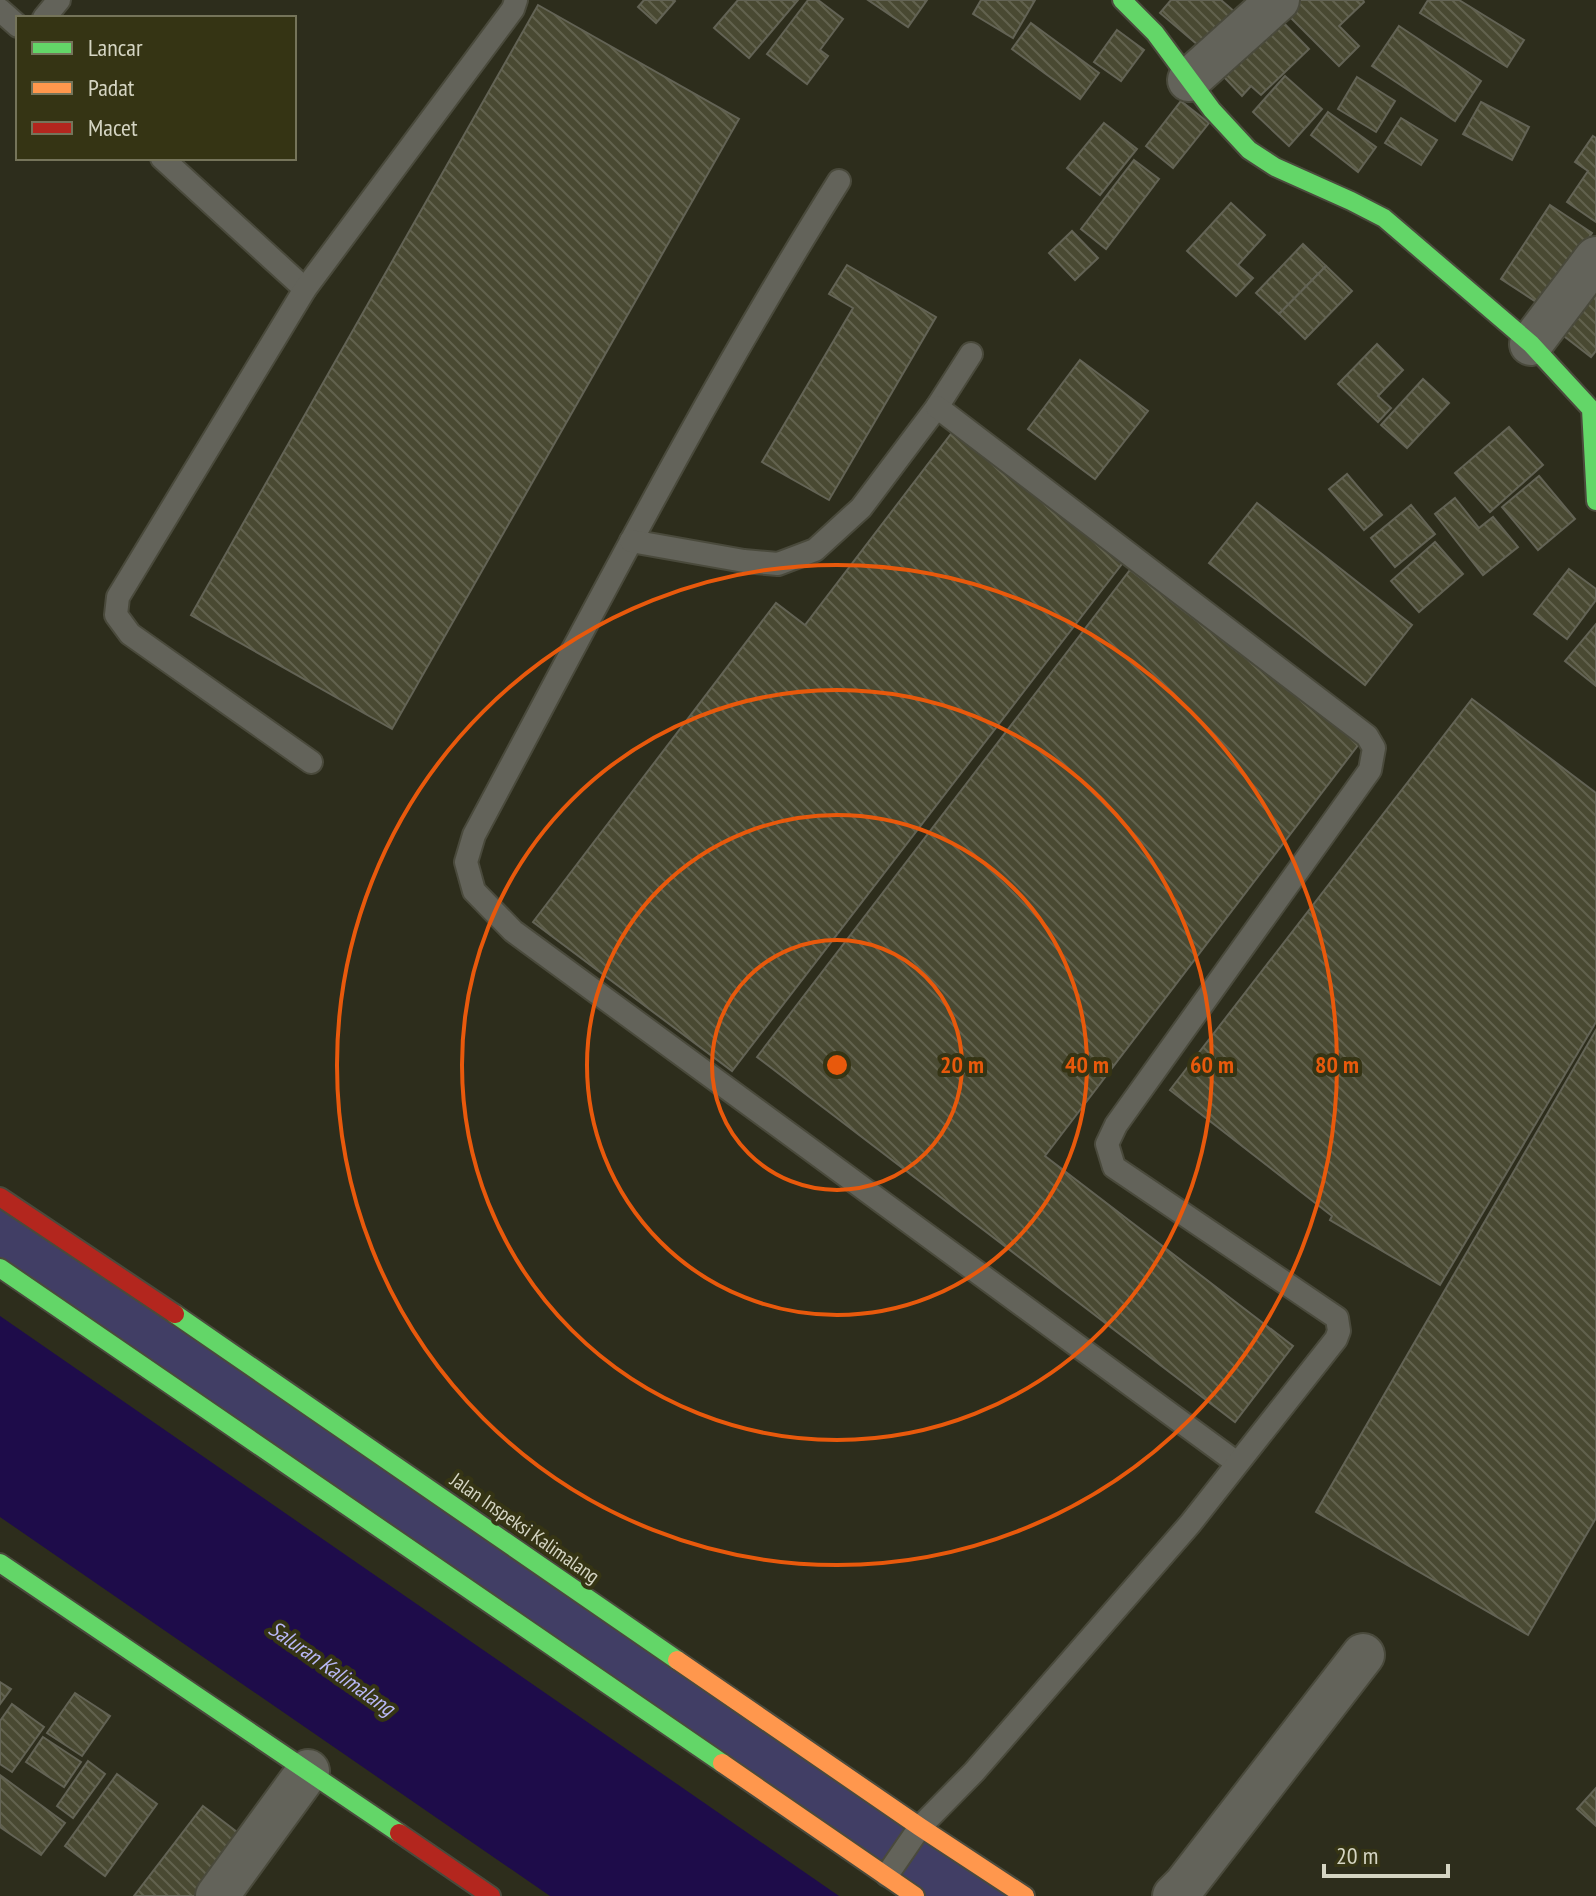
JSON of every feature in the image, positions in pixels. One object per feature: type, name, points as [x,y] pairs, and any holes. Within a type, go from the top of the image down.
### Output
[{"type":"main road","points":[[1122,0],[1152,30],[1244,147],[1267,163],[1360,204],[1384,218],[1531,344],[1593,405],[1596,501]]},
{"type":"main road","name":"Jalan Inspeksi Kalimalang","points":[[0,1197],[186,1332],[1025,1896]]},
{"type":"main road","points":[[0,1268],[155,1365],[915,1896]]},
{"type":"main road","points":[[0,1563],[491,1896]]},
{"type":"street","points":[[1189,80],[1278,0]]},
{"type":"street","points":[[1531,344],[1596,258]]},
{"type":"street","points":[[1174,1896],[1363,1655]]},
{"type":"street","points":[[217,1896],[308,1771]]},
{"type":"lane","points":[[46,16],[59,0]]},
{"type":"lane","points":[[311,762],[130,634],[116,615],[118,597],[305,289],[513,9],[516,0]]},
{"type":"lane","points":[[0,10],[16,24]]},
{"type":"lane","points":[[164,160],[305,289]]},
{"type":"lane","points":[[839,181],[784,268],[631,541],[474,835],[466,862],[474,891],[513,931],[1237,1463]]},
{"type":"lane","points":[[631,541],[778,564],[815,550],[861,508],[937,407],[971,354]]},
{"type":"lane","points":[[887,1875],[920,1827],[974,1772],[1190,1524],[1336,1339],[1340,1325],[1337,1318],[1114,1167],[1107,1144],[1116,1125],[1370,770],[1374,748],[1367,736],[937,407]]},
{"type":"shaded area","points":[[0,1197],[1025,1896],[915,1896],[0,1268]]},
{"type":"water","name":"Saluran Kalimalang","points":[[0,1316],[839,1896],[550,1896],[0,1517]]},
{"type":"building","points":[[644,0],[675,1],[656,23],[638,7]]},
{"type":"building","points":[[738,0],[798,0],[749,58],[714,28]]},
{"type":"building","points":[[808,0],[818,0],[843,19],[820,50],[828,56],[807,84],[767,54]]},
{"type":"building","points":[[868,0],[927,0],[908,27]]},
{"type":"building","points":[[981,0],[1035,0],[1013,38],[973,14]]},
{"type":"building","points":[[1171,0],[1221,0],[1243,19],[1211,56],[1160,13]]},
{"type":"building","points":[[1297,0],[1363,0],[1339,26],[1359,46],[1339,66],[1285,12]]},
{"type":"building","points":[[1428,0],[1459,0],[1524,40],[1507,67],[1420,13]]},
{"type":"building","points":[[538,5],[739,119],[392,729],[191,615]]},
{"type":"building","points":[[1273,12],[1309,49],[1261,95],[1251,86],[1242,96],[1223,76]]},
{"type":"building","points":[[1031,23],[1099,73],[1080,99],[1012,49]]},
{"type":"building","points":[[1399,26],[1481,81],[1455,121],[1372,66]]},
{"type":"building","points":[[1117,30],[1144,50],[1121,81],[1094,62]]},
{"type":"building","points":[[1285,76],[1322,109],[1289,146],[1253,112]]},
{"type":"building","points":[[1357,77],[1395,101],[1376,132],[1338,109]]},
{"type":"building","points":[[1181,101],[1209,123],[1173,168],[1146,146]]},
{"type":"building","points":[[1481,102],[1529,127],[1512,160],[1463,134]]},
{"type":"building","points":[[1328,112],[1376,147],[1358,172],[1311,135]]},
{"type":"building","points":[[1401,118],[1437,140],[1421,165],[1385,143]]},
{"type":"building","points":[[1104,123],[1137,149],[1100,195],[1067,168]]},
{"type":"building","points":[[1593,136],[1596,138],[1596,222],[1567,202],[1588,171],[1575,162]]},
{"type":"building","points":[[1134,160],[1159,179],[1106,249],[1081,229]]},
{"type":"building","points":[[1231,203],[1265,235],[1238,265],[1253,278],[1236,296],[1187,251]]},
{"type":"building","points":[[1550,205],[1592,233],[1544,307],[1501,279]]},
{"type":"building","points":[[1072,231],[1098,258],[1075,280],[1049,253]]},
{"type":"building","points":[[1303,244],[1326,266],[1279,314],[1256,293]]},
{"type":"building","points":[[847,265],[936,317],[829,500],[762,462],[853,308],[829,294]]},
{"type":"building","points":[[1326,266],[1352,291],[1305,339],[1279,314]]},
{"type":"building","points":[[1596,287],[1596,351],[1591,357],[1560,333]]},
{"type":"building","points":[[1377,344],[1403,370],[1378,396],[1391,408],[1378,422],[1338,384]]},
{"type":"building","points":[[1080,360],[1148,411],[1095,479],[1028,429]]},
{"type":"building","points":[[1423,379],[1449,403],[1407,448],[1381,425]]},
{"type":"building","points":[[1509,427],[1543,465],[1490,512],[1455,473]]},
{"type":"building","points":[[954,430],[1125,560],[732,1071],[533,922],[776,603],[805,625]]},
{"type":"building","points":[[1347,474],[1382,515],[1364,530],[1329,489]]},
{"type":"building","points":[[1539,476],[1575,519],[1538,550],[1502,507]]},
{"type":"building","points":[[1455,498],[1479,528],[1493,517],[1518,547],[1483,575],[1435,514]]},
{"type":"building","points":[[1257,503],[1412,625],[1365,685],[1209,563]]},
{"type":"building","points":[[1411,505],[1435,534],[1395,567],[1371,538]]},
{"type":"building","points":[[1435,542],[1463,574],[1419,612],[1391,581]]},
{"type":"building","points":[[1569,569],[1596,589],[1596,600],[1567,639],[1534,614]]},
{"type":"building","points":[[1130,570],[1359,744],[1045,1156],[1293,1346],[1235,1422],[757,1057]]},
{"type":"building","points":[[1596,624],[1596,686],[1565,661]]},
{"type":"building","points":[[1472,699],[1596,793],[1596,1022],[1440,1285],[1330,1220],[1332,1216],[1170,1090]]},
{"type":"building","points":[[1596,1030],[1596,1518],[1528,1635],[1316,1512]]},
{"type":"building","points":[[0,1682],[11,1689],[0,1704]]},
{"type":"building","points":[[75,1693],[110,1716],[82,1756],[47,1733]]},
{"type":"building","points":[[12,1704],[44,1727],[12,1772],[0,1764],[0,1721]]},
{"type":"building","points":[[43,1737],[81,1762],[64,1787],[26,1762]]},
{"type":"building","points":[[88,1761],[105,1774],[73,1818],[57,1806]]},
{"type":"building","points":[[117,1774],[157,1804],[105,1876],[65,1846]]},
{"type":"building","points":[[0,1775],[65,1823],[41,1855],[0,1827]]},
{"type":"building","points":[[1596,1788],[1596,1826],[1577,1809]]},
{"type":"building","points":[[203,1806],[250,1842],[208,1896],[134,1896]]},
{"type":"traffic: fast","points":[[1122,0],[1155,33],[1212,110],[1249,150],[1275,167],[1384,218],[1531,344],[1591,409],[1596,501]]},
{"type":"traffic: fast","points":[[0,1268],[722,1763]]},
{"type":"traffic: fast","points":[[175,1314],[677,1660]]},
{"type":"traffic: fast","points":[[0,1563],[399,1833]]},
{"type":"traffic: slow","points":[[677,1660],[1025,1896]]},
{"type":"traffic: slow","points":[[722,1763],[915,1896]]},
{"type":"traffic: jam","points":[[0,1197],[175,1314]]},
{"type":"traffic: jam","points":[[399,1833],[491,1896]]}]
